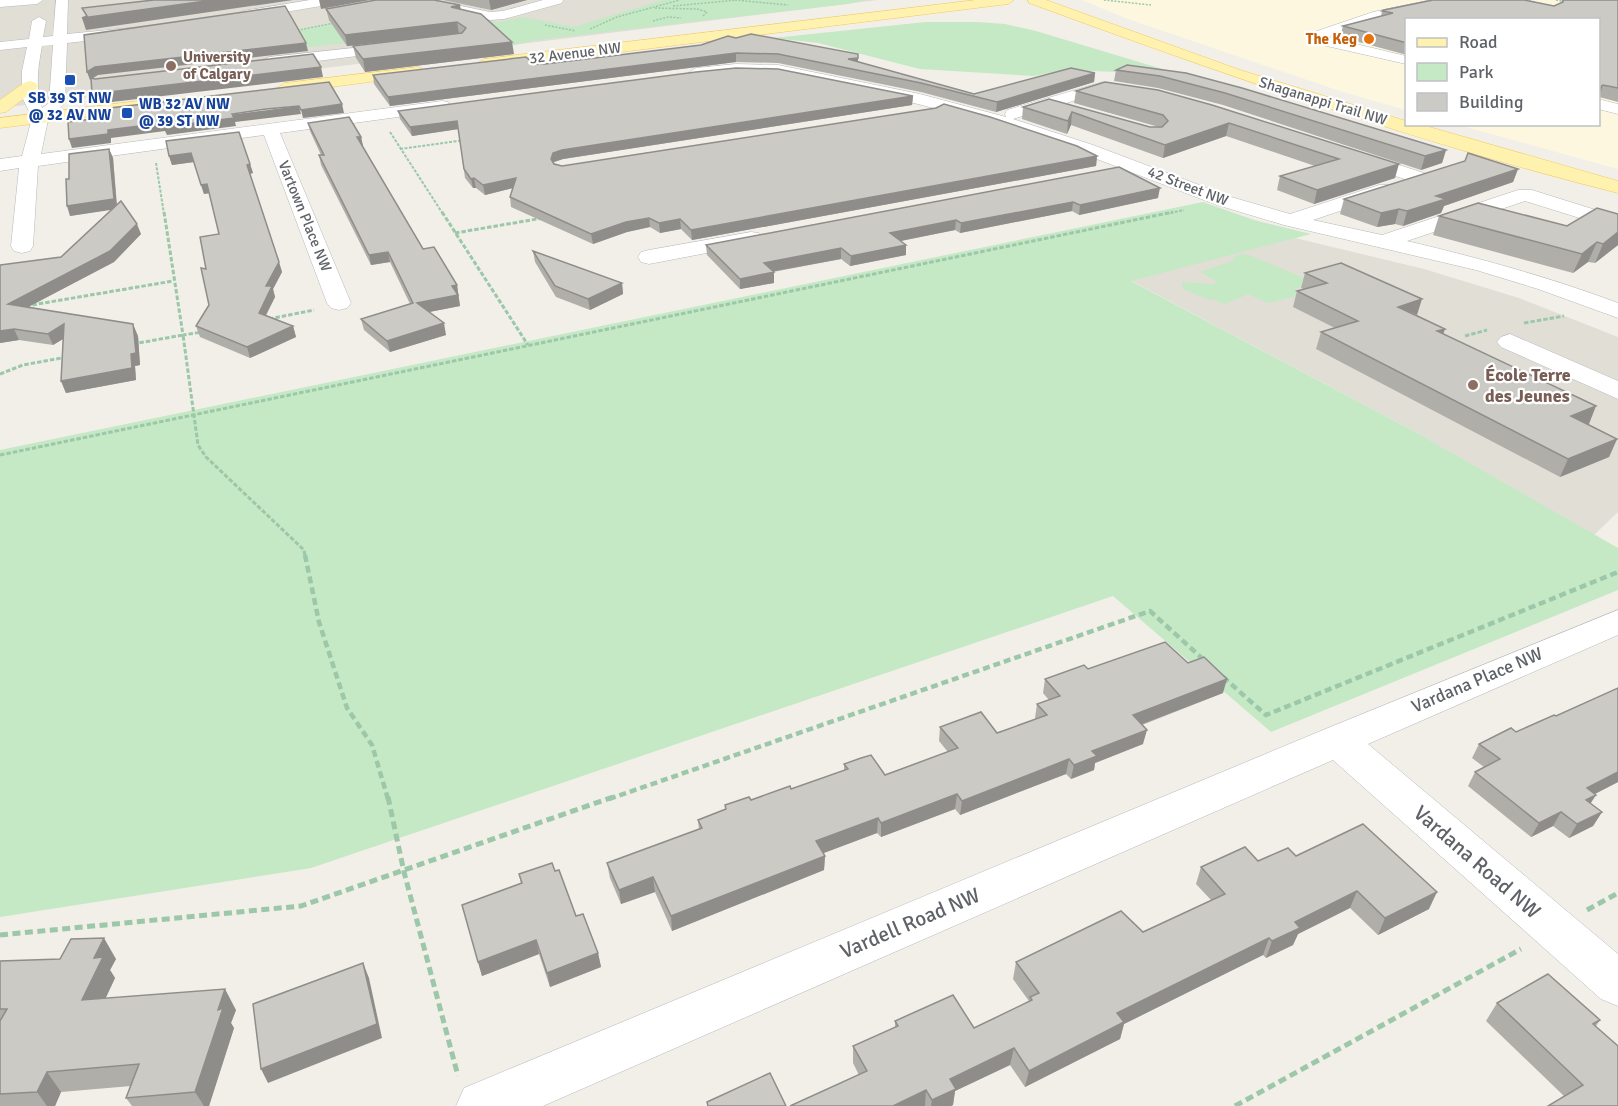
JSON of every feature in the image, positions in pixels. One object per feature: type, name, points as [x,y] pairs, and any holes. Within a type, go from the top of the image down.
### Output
[{"type":"main road","points":[[915,8],[929,0]]},
{"type":"main road","name":"32 Avenue NW","points":[[467,62],[915,8],[953,0]]},
{"type":"main road","name":"Shaganappi Trail NW","points":[[1055,0],[1405,112]]},
{"type":"main road","points":[[1075,0],[1184,39]]},
{"type":"main road","name":"32 Avenue NW","points":[[915,8],[1011,6]]},
{"type":"main road","name":"Shaganappi Trail NW","points":[[1033,7],[1405,126]]},
{"type":"main road","points":[[267,86],[432,66]]},
{"type":"main road","points":[[0,108],[30,86]]},
{"type":"main road","points":[[0,114],[149,101]]},
{"type":"main road","points":[[0,123],[42,112]]},
{"type":"main road","name":"Shaganappi Trail NW","points":[[1406,126],[1618,187]]},
{"type":"main road","points":[[1453,126],[1618,173]]},
{"type":"street","points":[[0,3],[39,0],[30,86],[42,112],[29,161],[22,246]]},
{"type":"street","points":[[42,112],[57,103],[62,0]]},
{"type":"street","points":[[414,0],[490,16]]},
{"type":"street","points":[[509,0],[538,5]]},
{"type":"street","points":[[456,25],[557,0]]},
{"type":"street","points":[[1380,0],[1424,7]]},
{"type":"street","points":[[1403,0],[1424,7]]},
{"type":"street","points":[[1405,60],[1323,41],[1316,36],[1386,13],[1424,7],[1449,0]]},
{"type":"street","points":[[336,6],[261,26],[236,21],[336,6]]},
{"type":"street","points":[[60,19],[77,17]]},
{"type":"street","points":[[0,46],[138,30]]},
{"type":"street","points":[[255,64],[415,45]]},
{"type":"street","name":"42 Street NW","points":[[685,74],[756,68],[795,72],[949,107],[996,119],[1135,166],[1224,201],[1292,221],[1507,272],[1618,311]]},
{"type":"street","points":[[996,119],[1102,87],[1135,92]]},
{"type":"street","points":[[1047,103],[1079,113]]},
{"type":"street","points":[[0,165],[462,104]]},
{"type":"street","points":[[1600,104],[1618,109]]},
{"type":"street","points":[[901,115],[949,107]]},
{"type":"street","name":"Vartown Place NW","points":[[270,129],[339,303]]},
{"type":"street","points":[[1341,152],[1420,178]]},
{"type":"street","points":[[1097,173],[1135,166]]},
{"type":"street","points":[[1292,221],[1442,171]]},
{"type":"street","points":[[1384,242],[1525,194],[1618,224]]},
{"type":"street","points":[[649,257],[767,235]]},
{"type":"street","points":[[1510,342],[1618,391]]},
{"type":"street","name":"Vardana Place NW","points":[[1337,740],[1618,621]]},
{"type":"street","name":"Vardana Road NW","points":[[1337,740],[1618,984]]},
{"type":"street","name":"Vardell Road NW","points":[[472,1095],[1337,740]]},
{"type":"path","points":[[576,35],[618,17],[681,0]]},
{"type":"path","points":[[655,8],[739,0]]},
{"type":"path","points":[[1104,0],[1151,5]]},
{"type":"path","points":[[1526,0],[1549,6]]},
{"type":"path","points":[[1531,1],[1537,0]]},
{"type":"path","points":[[1556,0],[1570,2],[1563,5]]},
{"type":"path","points":[[655,8],[697,9],[708,13],[698,17]]},
{"type":"path","points":[[646,22],[668,17],[686,18]]},
{"type":"path","points":[[380,115],[528,345]]},
{"type":"path","points":[[400,149],[470,140]]},
{"type":"path","points":[[154,145],[198,445],[207,457],[304,550],[319,622],[347,708],[372,745],[393,815],[404,872],[472,1095]]},
{"type":"path","points":[[0,455],[1185,210]]},
{"type":"path","points":[[455,233],[548,218]]},
{"type":"path","points":[[23,307],[173,281]]},
{"type":"path","points":[[264,320],[339,303]]},
{"type":"path","points":[[126,346],[207,331]]},
{"type":"path","points":[[0,374],[23,365],[69,357]]},
{"type":"path","points":[[1216,670],[1266,715],[1618,572]]},
{"type":"path","points":[[0,935],[301,906],[1150,611],[1208,663]]},
{"type":"path","points":[[1235,1106],[1528,945],[1554,928]]},
{"type":"shaded area","name":"University of Calgary","points":[[0,0],[878,0],[0,108]]},
{"type":"shaded area","points":[[1082,0],[1618,0],[1618,169],[1463,126],[1600,126],[1600,18],[1405,18],[1405,110],[1343,92],[1125,18]]},
{"type":"shaded area","name":"École Terre des Jeunes","points":[[1295,238],[1424,269],[1519,298],[1618,337],[1618,512],[1594,535],[1419,434],[1130,280]]},
{"type":"green space","points":[[663,0],[865,0],[848,4],[537,40],[509,46],[482,21],[502,22],[522,17],[574,27]]},
{"type":"green space","points":[[353,19],[410,36],[149,65],[265,36]]},
{"type":"green space","points":[[926,22],[1005,24],[1036,31],[1212,84],[1119,72],[1065,70],[1034,76],[920,69],[818,43],[773,38]]},
{"type":"green space","points":[[1203,202],[1254,220],[1311,234],[1131,281],[1419,434],[1618,548],[1618,590],[1271,732],[1113,596],[311,868],[0,917],[0,450]]},
{"type":"green space","points":[[1241,254],[1249,255],[1314,282],[1295,289],[1297,296],[1268,303],[1248,294],[1225,304],[1183,289],[1182,282],[1212,284],[1218,282],[1200,272],[1235,260],[1232,258]]},
{"type":"building","points":[[154,0],[213,0],[82,18],[87,16],[82,8]]},
{"type":"building","points":[[376,0],[434,0],[460,5],[451,7],[481,14],[512,42],[363,59],[353,46],[462,33],[466,28],[457,22],[345,35],[326,9]]},
{"type":"building","points":[[1433,0],[1524,0],[1554,6],[1563,0],[1618,0],[1618,88],[1600,86],[1600,18],[1405,18],[1405,42],[1343,26],[1393,13],[1382,11]]},
{"type":"building","points":[[285,6],[306,43],[95,67],[87,72],[84,35]]},
{"type":"building","points":[[751,34],[858,54],[858,58],[848,59],[974,94],[1071,68],[1095,73],[997,102],[921,83],[778,54],[736,53],[388,97],[373,75],[526,57],[534,64],[545,64],[701,45],[728,36],[736,38]]},
{"type":"building","points":[[313,54],[321,67],[92,94],[91,78]]},
{"type":"building","points":[[1127,65],[1186,73],[1446,150],[1425,156],[1225,93],[1160,76],[1116,70]]},
{"type":"building","points":[[736,68],[778,69],[913,96],[562,150],[553,153],[551,159],[554,164],[562,166],[936,108],[944,104],[1077,146],[1097,156],[691,230],[680,219],[659,223],[649,218],[626,222],[591,234],[510,197],[516,178],[483,185],[474,178],[471,179],[464,169],[457,121],[410,127],[398,111]]},
{"type":"building","points":[[329,82],[342,104],[301,110],[299,106],[266,109],[232,114],[234,118],[164,127],[163,123],[108,130],[108,134],[69,139],[68,122],[93,119],[93,110]]},
{"type":"building","points":[[1105,82],[1158,90],[1212,105],[1399,164],[1317,190],[1280,176],[1339,159],[1229,123],[1165,145],[1072,112],[1068,121],[1023,107],[1049,99],[1150,127],[1162,127],[1168,121],[1163,115],[1076,91]]},
{"type":"building","points":[[349,117],[361,137],[357,137],[423,249],[434,247],[457,285],[452,286],[458,295],[417,303],[444,323],[387,341],[361,319],[413,303],[388,252],[369,255],[319,155],[324,155],[308,123]]},
{"type":"building","points":[[239,132],[250,164],[247,165],[279,262],[266,286],[272,286],[259,313],[293,326],[247,347],[196,326],[209,305],[201,268],[206,269],[200,237],[219,234],[207,184],[201,185],[191,153],[169,156],[166,141]]},
{"type":"building","points":[[109,149],[114,199],[67,206],[66,179],[69,179],[69,154]]},
{"type":"building","points":[[1468,153],[1518,169],[1436,196],[1446,199],[1407,211],[1399,209],[1381,213],[1344,199],[1465,161]]},
{"type":"building","points":[[1119,167],[1160,188],[1080,205],[1073,202],[961,223],[956,220],[890,233],[906,245],[851,256],[841,248],[764,263],[774,272],[740,279],[706,245]]},
{"type":"building","points":[[121,201],[137,224],[110,251],[8,304],[133,324],[136,353],[131,354],[132,368],[61,381],[64,324],[48,334],[14,329],[0,331],[0,265],[61,257]]},
{"type":"building","points":[[1478,203],[1567,226],[1597,208],[1618,214],[1618,232],[1603,244],[1597,242],[1582,254],[1439,216]]},
{"type":"building","points":[[533,251],[622,283],[588,299],[555,286]]},
{"type":"building","points":[[1341,263],[1422,299],[1398,307],[1445,329],[1437,331],[1596,406],[1571,416],[1617,439],[1568,459],[1321,332],[1358,321],[1297,291],[1327,283],[1305,273]]},
{"type":"building","points":[[1165,642],[1188,663],[1204,657],[1227,679],[1133,715],[1147,730],[1092,751],[1097,756],[1074,765],[1069,759],[962,801],[957,794],[881,823],[878,818],[816,841],[825,856],[671,916],[653,877],[619,890],[607,863],[702,828],[698,820],[726,809],[725,805],[749,797],[751,800],[790,786],[791,789],[848,769],[844,764],[861,758],[871,755],[885,775],[958,748],[940,727],[981,712],[997,733],[1047,715],[1037,704],[1060,696],[1045,679],[1084,665],[1088,669]]},
{"type":"building","points":[[1618,688],[1618,772],[1587,788],[1596,795],[1586,800],[1602,812],[1577,824],[1561,812],[1539,823],[1475,772],[1500,759],[1479,744],[1511,728],[1516,732]]},
{"type":"building","points":[[1363,824],[1437,892],[1385,918],[1357,891],[1295,922],[1300,928],[1272,941],[1269,938],[1117,1013],[1124,1022],[1029,1071],[1014,1048],[950,1079],[956,1089],[932,1100],[926,1090],[893,1106],[790,1106],[867,1071],[853,1046],[898,1026],[895,1021],[953,995],[974,1028],[1032,1000],[1030,997],[1039,993],[1016,962],[1121,911],[1143,932],[1225,894],[1201,867],[1245,847],[1258,861],[1288,848],[1296,856]]},
{"type":"building","points":[[552,863],[555,871],[559,870],[576,916],[583,914],[598,953],[547,973],[536,940],[478,962],[462,905],[522,883],[519,874]]},
{"type":"building","points":[[104,938],[94,958],[103,957],[82,1000],[225,989],[218,1010],[223,1008],[195,1092],[126,1098],[139,1064],[47,1072],[37,1092],[0,1094],[0,1021],[7,1009],[0,1009],[0,961],[60,959],[71,939]]},
{"type":"building","points":[[363,963],[377,1024],[261,1069],[253,1004]]},
{"type":"building","points":[[1548,974],[1600,1020],[1593,1024],[1618,1046],[1618,1106],[1548,1106],[1583,1085],[1497,1003]]},
{"type":"building","points":[[770,1073],[786,1106],[708,1106],[707,1102]]},
{"type":"place","name":"The Keg","points":[[1369,39]]},
{"type":"place","name":"University of Calgary","points":[[171,66]]},
{"type":"place","name":"SB 39 ST NW @ 32 AV NW","points":[[70,80]]},
{"type":"place","name":"WB 32 AV NW @ 39 ST NW","points":[[127,113]]},
{"type":"place","name":"École Terre des Jeunes","points":[[1473,385]]}]
